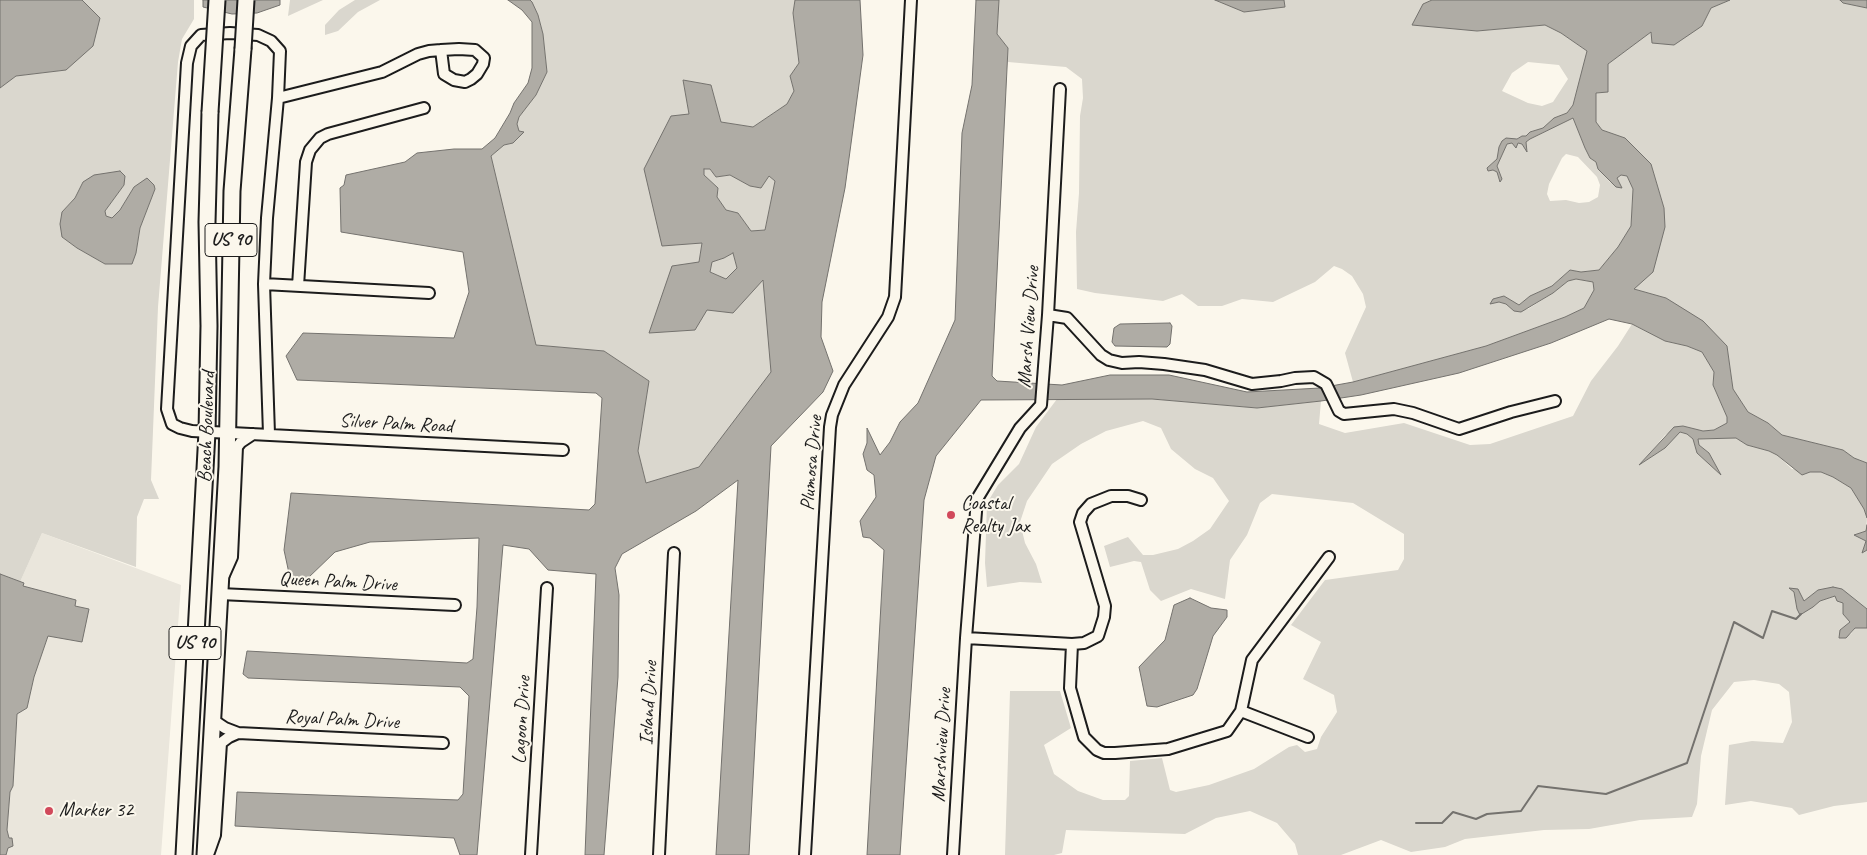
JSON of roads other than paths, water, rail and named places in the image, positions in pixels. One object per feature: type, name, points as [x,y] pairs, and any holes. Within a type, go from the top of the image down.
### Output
[{"type":"highway","name":"US 90","points":[[184,855],[207,432],[209,326],[207,222],[210,112],[217,0]]},
{"type":"highway","name":"Beach Boulevard","points":[[206,855],[228,432],[232,191],[246,0]]},
{"type":"highway","points":[[205,468],[211,489],[208,578],[212,586],[221,588]]},
{"type":"highway","points":[[197,613],[205,619],[210,627],[207,686],[213,714]]},
{"type":"highway","points":[[189,761],[196,779],[192,855]]},
{"type":"street","name":"Plumosa Drive","points":[[805,855],[830,427],[832,415],[842,390],[888,317],[895,297],[911,0]]},
{"type":"street","name":"Silver Palm Road","points":[[278,98],[280,51],[271,41],[258,34],[230,33],[201,35],[191,46],[187,63],[168,409],[172,424],[180,428],[207,432],[562,450]]},
{"type":"street","points":[[269,434],[264,284],[267,218],[278,98],[382,72],[428,50],[441,50]]},
{"type":"street","name":"Marsh View Drive","points":[[966,638],[977,499],[1020,428],[1041,405],[1048,315],[1060,89]]},
{"type":"street","points":[[298,286],[306,162],[310,150],[320,138],[328,134],[424,108]]},
{"type":"street","points":[[264,284],[428,293]]},
{"type":"street","points":[[1048,315],[1067,318],[1101,355],[1109,360],[1122,363],[1164,364],[1205,370],[1252,384],[1314,377],[1326,384],[1339,412],[1344,414],[1394,409],[1413,412],[1459,429],[1511,412],[1555,401]]},
{"type":"street","points":[[221,588],[232,557],[237,447],[253,434]]},
{"type":"street","points":[[966,638],[1072,644],[1092,640],[1098,636],[1104,617],[1105,606],[1080,522],[1082,512],[1091,504],[1111,496],[1128,496],[1141,500]]},
{"type":"street","name":"Island Drive","points":[[659,855],[674,552]]},
{"type":"street","points":[[1072,644],[1070,688],[1084,737],[1097,750],[1104,753],[1115,753],[1168,749],[1227,731],[1241,711],[1252,660],[1330,557]]},
{"type":"street","name":"Queen Palm Drive","points":[[221,588],[455,605]]},
{"type":"street","name":"Lagoon Drive","points":[[531,855],[547,588]]},
{"type":"street","name":"Marshview Drive","points":[[953,855],[966,638]]},
{"type":"street","points":[[1241,711],[1308,737]]},
{"type":"street","name":"Royal Palm Drive","points":[[213,714],[225,728],[238,733],[443,743]]},
{"type":"street","points":[[206,855],[215,835],[222,743],[238,733]]},
{"type":"waterway","points":[[1416,823],[1442,823],[1453,812],[1476,819],[1487,814],[1521,811],[1538,786],[1606,794],[1687,763],[1734,622],[1763,638],[1772,611],[1796,619],[1801,614]]},
{"type":"place","name":"Coastal Realty Jax","points":[[951,515]]},
{"type":"place","name":"Marker 32","points":[[49,811]]}]
